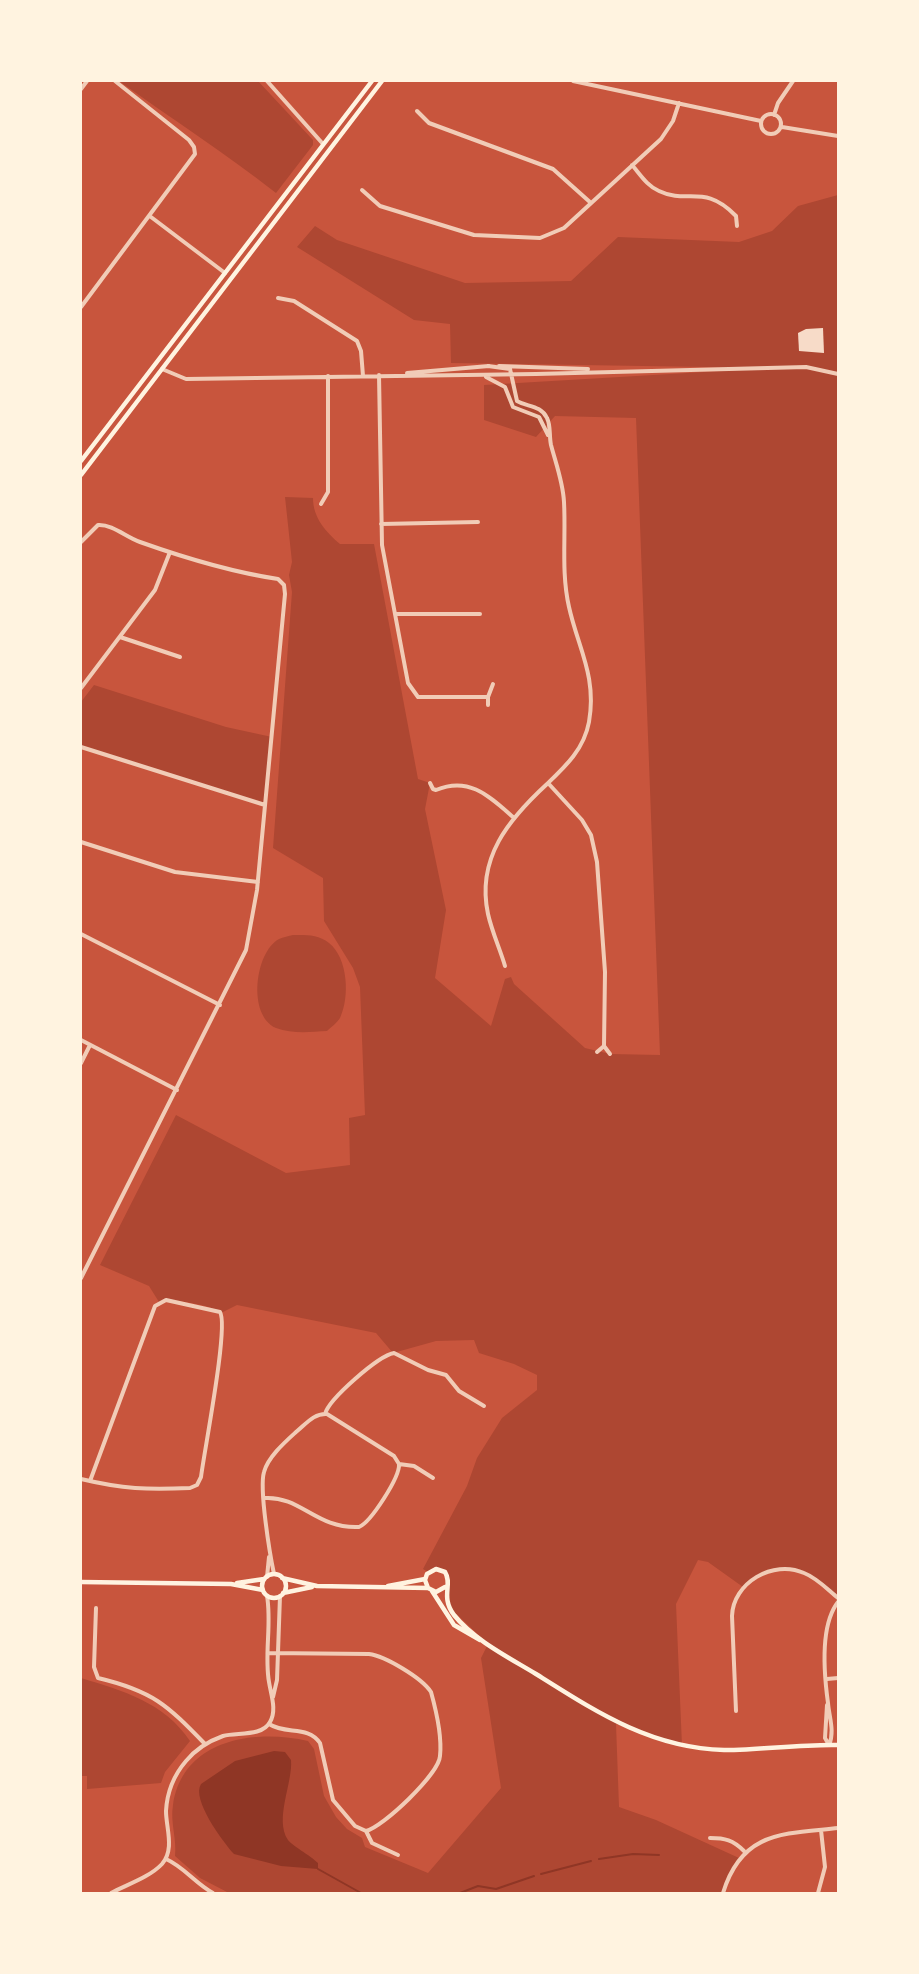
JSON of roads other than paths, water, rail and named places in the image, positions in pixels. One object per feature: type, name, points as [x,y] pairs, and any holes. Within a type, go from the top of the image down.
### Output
[{"type":"main road","points":[[81,461],[372,81]]},
{"type":"main road","points":[[81,475],[382,81]]},
{"type":"main road","points":[[323,144],[330,150]]},
{"type":"main road","points":[[225,273],[231,279]]},
{"type":"main road","points":[[154,365],[162,369]]},
{"type":"main road","points":[[385,1587],[425,1579],[431,1570],[442,1570],[447,1576],[446,1598],[454,1614],[488,1644]]},
{"type":"main road","points":[[231,1584],[266,1578],[274,1574],[317,1586],[440,1591],[445,1587]]},
{"type":"main road","points":[[263,1590],[266,1578]]},
{"type":"main road","points":[[281,1594],[286,1586],[282,1578]]},
{"type":"main road","points":[[425,1579],[454,1625],[603,1716],[658,1740],[688,1747],[723,1750],[838,1745]]},
{"type":"main road","points":[[81,1582],[231,1584],[263,1590],[267,1596],[317,1586]]},
{"type":"street","points":[[81,89],[87,81]]},
{"type":"street","points":[[81,307],[194,159],[195,149],[189,140],[115,81]]},
{"type":"street","points":[[267,81],[323,144]]},
{"type":"street","points":[[573,81],[761,121]]},
{"type":"street","points":[[774,114],[778,103],[793,81]]},
{"type":"street","points":[[362,190],[380,206],[474,235],[540,238],[564,228],[632,165],[668,129],[679,103]]},
{"type":"street","points":[[417,111],[429,123],[554,169],[591,203]]},
{"type":"street","points":[[774,114],[781,120],[782,127],[775,134],[767,135],[762,130],[761,121],[766,115],[774,114]]},
{"type":"street","points":[[782,127],[838,136]]},
{"type":"street","points":[[632,165],[651,187],[661,193],[704,195],[716,200],[736,216],[737,226]]},
{"type":"street","points":[[150,217],[225,273]]},
{"type":"street","points":[[278,298],[294,301],[357,341],[361,351],[363,376]]},
{"type":"street","points":[[162,369],[186,379],[363,376],[488,366],[610,371]]},
{"type":"street","points":[[488,366],[510,369],[513,375],[513,395],[522,404],[542,411],[547,417],[562,487],[564,580],[569,608],[587,661],[590,680],[589,721],[584,739],[566,767],[513,817],[499,837],[488,881],[488,912],[506,966]]},
{"type":"street","points":[[379,375],[513,375],[806,367],[838,374]]},
{"type":"street","points":[[379,375],[381,524],[386,572],[408,683],[418,697],[488,697]]},
{"type":"street","points":[[479,375],[499,381],[505,387],[513,407],[539,417],[550,438]]},
{"type":"street","points":[[321,504],[328,492],[327,376]]},
{"type":"street","points":[[381,524],[478,522]]},
{"type":"street","points":[[81,542],[98,525],[108,526],[137,541],[170,552],[229,570],[278,579],[285,589],[285,610],[258,882],[246,950],[81,1278]]},
{"type":"street","points":[[81,688],[155,590],[170,552]]},
{"type":"street","points":[[395,614],[480,614]]},
{"type":"street","points":[[120,637],[180,657]]},
{"type":"street","points":[[488,705],[488,697],[494,684]]},
{"type":"street","points":[[81,747],[265,805]]},
{"type":"street","points":[[430,783],[436,790],[462,785],[476,788],[489,795],[513,817]]},
{"type":"street","points":[[548,783],[582,820],[591,835],[597,862],[605,972],[604,1046],[610,1054]]},
{"type":"street","points":[[81,842],[175,872],[258,882]]},
{"type":"street","points":[[81,934],[220,1005]]},
{"type":"street","points":[[81,1040],[177,1090]]},
{"type":"street","points":[[81,1063],[91,1045]]},
{"type":"street","points":[[597,1053],[604,1046]]},
{"type":"street","points":[[81,1479],[90,1481],[131,1490],[190,1488],[197,1485],[216,1373],[223,1320],[220,1312],[166,1300],[155,1306],[90,1481]]},
{"type":"street","points":[[274,1574],[269,1553],[263,1474],[267,1465],[284,1443],[313,1418],[325,1414],[331,1401],[383,1357],[394,1353],[446,1376],[459,1391],[483,1406]]},
{"type":"street","points":[[265,1498],[283,1498],[323,1522],[358,1527],[370,1518],[398,1473],[399,1464],[394,1456],[325,1414]]},
{"type":"street","points":[[399,1464],[414,1466],[433,1478]]},
{"type":"street","points":[[266,1578],[269,1553]]},
{"type":"street","points":[[736,1711],[732,1616],[734,1601],[741,1589],[761,1574],[795,1570],[817,1580],[838,1600],[826,1625],[827,1701],[832,1738],[829,1745]]},
{"type":"street","points":[[272,1700],[277,1679],[281,1594]]},
{"type":"street","points":[[111,1893],[159,1866],[166,1859],[170,1845],[166,1813],[171,1786],[185,1762],[205,1744],[226,1735],[260,1731],[269,1724],[273,1712],[268,1680],[267,1596]]},
{"type":"street","points":[[96,1608],[94,1667],[98,1678],[154,1697],[174,1712],[205,1744]]},
{"type":"street","points":[[268,1653],[379,1655],[424,1684],[431,1692],[439,1760],[427,1780],[378,1827],[366,1831]]},
{"type":"street","points":[[827,1679],[838,1678]]},
{"type":"street","points":[[269,1724],[277,1728],[304,1731],[316,1736],[320,1743],[333,1800],[355,1826],[366,1831],[372,1843],[398,1855]]},
{"type":"street","points":[[723,1893],[733,1867],[744,1851],[773,1836],[838,1828]]},
{"type":"street","points":[[818,1893],[825,1867],[821,1830]]},
{"type":"street","points":[[710,1838],[725,1838],[735,1842],[744,1851]]},
{"type":"street","points":[[166,1859],[182,1867],[194,1881],[213,1893]]},
{"type":"waterway","points":[[599,1859],[633,1854],[659,1855]]},
{"type":"waterway","points":[[541,1874],[591,1861]]},
{"type":"waterway","points":[[318,1869],[361,1893]]},
{"type":"waterway","points":[[460,1893],[478,1886],[496,1889],[534,1876]]}]
